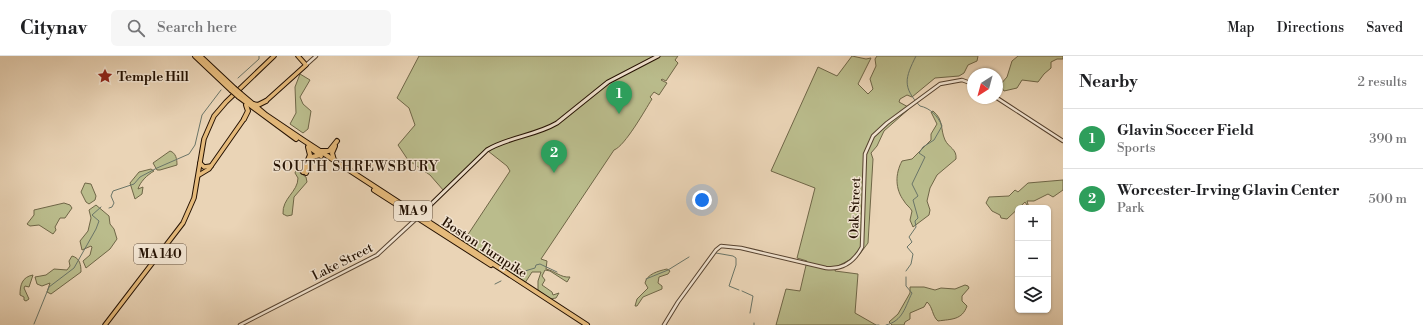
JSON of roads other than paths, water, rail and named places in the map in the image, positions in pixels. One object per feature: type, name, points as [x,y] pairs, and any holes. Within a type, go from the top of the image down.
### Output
[{"type":"highway","name":"Boston Turnpike","points":[[195,56],[233,89]]},
{"type":"highway","name":"Boston Turnpike","points":[[200,56],[240,96],[245,103],[259,114],[308,147],[587,325]]},
{"type":"highway","name":"Boston Turnpike","points":[[240,96],[335,162],[582,325]]},
{"type":"highway","points":[[253,104],[258,105],[266,101]]},
{"type":"highway","points":[[266,101],[264,108],[266,114]]},
{"type":"highway","points":[[244,119],[248,111],[245,103]]},
{"type":"highway","points":[[244,119],[252,113],[259,114]]},
{"type":"highway","points":[[318,150],[327,151],[337,141],[332,154],[335,162]]},
{"type":"highway","points":[[308,147],[310,154],[305,172],[312,157],[321,155]]},
{"type":"main road","name":"MA 140","points":[[105,325],[183,223],[194,198],[204,139],[214,116],[226,102],[274,56]]},
{"type":"main road","points":[[266,101],[306,65],[298,56]]},
{"type":"main road","name":"Lake Street","points":[[418,217],[486,150],[499,143],[548,128],[608,82],[658,56]]},
{"type":"main road","points":[[199,175],[206,172],[212,166],[244,119]]},
{"type":"main road","points":[[200,163],[206,168],[212,166]]},
{"type":"street","points":[[306,65],[316,56]]},
{"type":"street","name":"Oak Street","points":[[664,325],[678,302],[716,250],[721,246],[741,248],[826,268],[839,268],[853,260],[862,247],[865,154],[868,145],[878,131],[934,87],[945,83],[962,80],[967,82]]},
{"type":"street","points":[[1003,102],[1063,141]]},
{"type":"street","name":"Lake Street","points":[[240,325],[375,257],[418,217]]},
{"type":"waterway","points":[[238,78],[259,59],[259,56]]},
{"type":"waterway","points":[[906,271],[911,264],[913,254],[907,247],[912,242],[909,237],[916,227],[915,221],[918,218],[913,200],[918,196],[912,184],[925,157],[919,153],[923,147],[934,140],[942,126],[933,113],[920,106],[908,88],[907,82],[909,70],[916,56]]},
{"type":"waterway","points":[[109,208],[112,207],[114,203],[111,196],[113,191],[134,184],[140,177],[189,154],[195,145],[202,115],[221,90]]},
{"type":"waterway","points":[[34,324],[49,287],[74,268],[99,221],[92,215],[101,207]]},
{"type":"waterway","points":[[716,253],[733,256],[736,258],[736,265],[729,286],[739,290]]},
{"type":"waterway","points":[[646,279],[668,270],[689,257]]},
{"type":"waterway","points":[[518,273],[535,268],[536,265],[540,264],[557,272]]},
{"type":"waterway","points":[[886,325],[892,323],[900,317],[912,293],[906,286],[906,277]]},
{"type":"waterway","points":[[495,284],[501,281]]},
{"type":"waterway","points":[[742,291],[753,296],[750,313]]},
{"type":"place","name":"Temple Hill","points":[[105,76]]},
{"type":"place","name":"Glavin Soccer Field","points":[[619,114]]},
{"type":"place","name":"Worcester-Irving Glavin Center","points":[[554,173]]},
{"type":"district","name":"SOUTH SHREWSBURY","points":[[356,166]]}]
